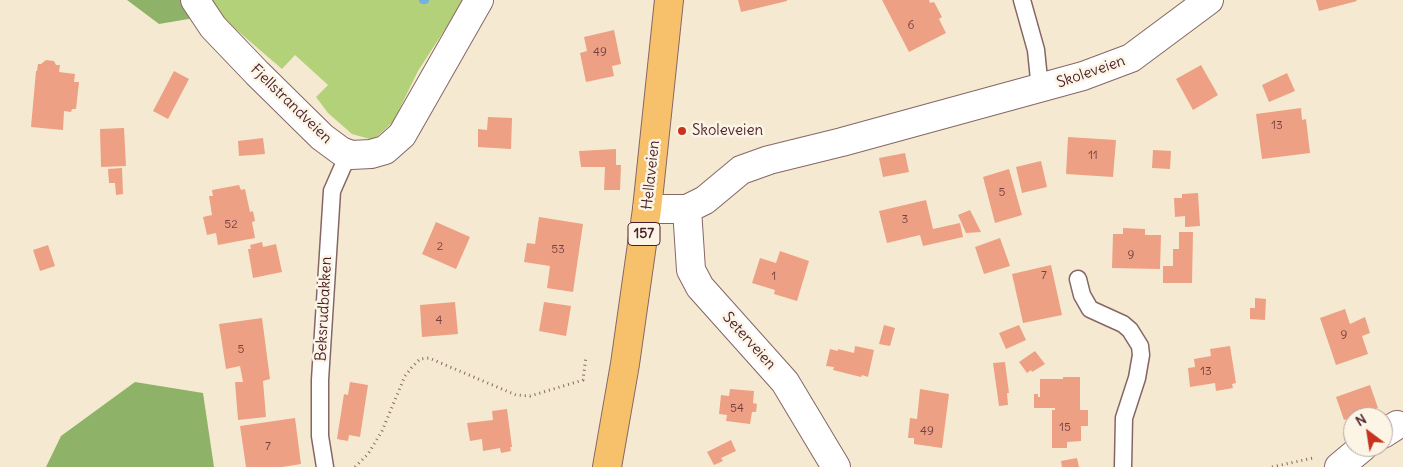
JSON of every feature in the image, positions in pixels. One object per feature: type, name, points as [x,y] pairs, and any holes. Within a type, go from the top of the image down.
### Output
[{"type":"main road","name":"Hellaveien","points":[[607,467],[625,364],[647,209],[669,0]]},
{"type":"street","name":"Fjellstrandveien","points":[[195,0],[213,27],[322,137],[341,151],[351,155]]},
{"type":"street","points":[[351,155],[371,154],[385,150],[402,135],[479,0]]},
{"type":"street","name":"Skoleveien","points":[[688,209],[705,200],[741,170],[769,160],[1040,89],[1083,76],[1131,58],[1209,0]]},
{"type":"street","points":[[647,209],[688,209]]},
{"type":"street","name":"Seterveien","points":[[688,209],[691,270],[700,287],[785,382],[836,467]]},
{"type":"street","points":[[1339,467],[1351,457]]},
{"type":"lane","points":[[1022,0],[1036,50],[1040,89]]},
{"type":"lane","name":"Beksrudbakken","points":[[325,467],[320,436],[320,380],[332,191],[343,166],[351,155]]},
{"type":"lane","points":[[1078,279],[1082,295],[1090,309],[1123,324],[1130,330],[1140,346],[1141,355],[1137,378],[1124,418],[1123,467]]},
{"type":"path","points":[[355,467],[368,454],[382,431],[405,376],[420,359],[429,358],[516,395],[530,396],[583,380],[586,356]]},
{"type":"green space","points":[[127,0],[212,0],[218,14],[159,24]]},
{"type":"green space","points":[[212,0],[464,0],[418,71],[393,122],[373,140],[352,134],[328,113],[316,97],[328,85],[295,55],[282,69],[218,14]]},
{"type":"green space","points":[[135,382],[203,393],[214,467],[46,467],[61,436]]},
{"type":"building","points":[[738,0],[787,0],[787,1],[741,12]]},
{"type":"building","points":[[882,0],[929,0],[930,3],[934,2],[942,17],[939,19],[946,33],[909,52]]},
{"type":"building","points":[[1316,0],[1356,0],[1357,1],[1319,11]]},
{"type":"building","points":[[614,30],[621,64],[612,66],[614,76],[586,82],[580,53],[587,51],[584,37]]},
{"type":"building","points":[[46,60],[54,61],[56,65],[60,65],[59,72],[75,74],[74,82],[79,82],[76,109],[72,109],[71,112],[64,111],[63,130],[31,127],[36,71],[38,64]]},
{"type":"building","points":[[1201,65],[1218,95],[1193,110],[1176,79]]},
{"type":"building","points":[[174,71],[189,79],[168,119],[153,111]]},
{"type":"building","points":[[1287,73],[1295,91],[1269,102],[1262,85]]},
{"type":"building","points":[[1301,108],[1302,120],[1306,119],[1310,153],[1262,159],[1256,114]]},
{"type":"building","points":[[488,117],[512,118],[511,149],[478,147],[478,129],[487,130]]},
{"type":"building","points":[[124,128],[126,166],[101,167],[100,129]]},
{"type":"building","points":[[1068,137],[1116,140],[1113,177],[1066,174]]},
{"type":"building","points":[[263,138],[265,154],[239,156],[238,141]]},
{"type":"building","points":[[616,149],[616,165],[621,165],[620,190],[604,190],[605,167],[581,167],[579,151]]},
{"type":"building","points":[[1153,150],[1171,151],[1170,169],[1152,168]]},
{"type":"building","points":[[905,153],[909,172],[883,177],[879,158]]},
{"type":"building","points":[[1041,161],[1047,187],[1022,193],[1016,167]]},
{"type":"building","points":[[122,168],[123,194],[116,195],[115,183],[109,183],[108,169]]},
{"type":"building","points":[[1009,169],[1022,215],[995,223],[983,177]]},
{"type":"building","points":[[239,185],[241,190],[245,189],[250,212],[253,211],[255,221],[252,222],[255,238],[218,245],[216,233],[207,235],[203,217],[212,215],[209,196],[213,196],[212,190]]},
{"type":"building","points":[[1198,193],[1200,226],[1185,227],[1185,216],[1175,217],[1174,198],[1182,198],[1182,194]]},
{"type":"building","points":[[926,200],[933,229],[960,223],[963,237],[923,246],[920,235],[887,243],[879,211]]},
{"type":"building","points":[[970,210],[981,232],[966,233],[958,215]]},
{"type":"building","points":[[539,217],[583,224],[573,292],[547,288],[550,266],[524,262],[527,243],[535,244]]},
{"type":"building","points":[[436,222],[470,237],[456,269],[422,254]]},
{"type":"building","points":[[1123,228],[1145,229],[1145,235],[1161,235],[1160,269],[1112,268],[1113,234],[1123,234]]},
{"type":"building","points":[[1179,232],[1193,232],[1192,283],[1163,283],[1163,266],[1173,266],[1173,249],[1179,249]]},
{"type":"building","points":[[1000,238],[1010,266],[984,274],[975,247]]},
{"type":"building","points":[[262,242],[263,247],[276,244],[282,272],[253,278],[248,249],[251,249],[250,245]]},
{"type":"building","points":[[48,245],[55,266],[40,271],[33,250]]},
{"type":"building","points":[[780,251],[809,261],[797,301],[774,294],[775,290],[752,283],[760,258],[776,263]]},
{"type":"building","points":[[1051,265],[1062,315],[1023,323],[1012,274]]},
{"type":"building","points":[[1255,298],[1266,299],[1265,320],[1250,319],[1250,308],[1255,308]]},
{"type":"building","points":[[455,302],[458,334],[422,337],[420,305]]},
{"type":"building","points":[[544,302],[571,306],[566,336],[539,331]]},
{"type":"building","points":[[1345,309],[1350,324],[1365,317],[1370,333],[1362,336],[1368,354],[1336,365],[1320,318]]},
{"type":"building","points":[[262,318],[270,379],[263,381],[266,417],[238,420],[235,382],[243,382],[240,366],[226,369],[219,324]]},
{"type":"building","points":[[884,325],[895,328],[890,346],[879,344]]},
{"type":"building","points":[[1019,325],[1026,340],[1006,349],[999,333]]},
{"type":"building","points":[[855,346],[874,350],[868,377],[833,370],[834,367],[826,366],[830,349],[854,353]]},
{"type":"building","points":[[1230,346],[1236,383],[1232,384],[1233,388],[1216,391],[1215,383],[1190,387],[1188,368],[1195,367],[1194,359],[1211,356],[1210,349]]},
{"type":"building","points":[[1035,351],[1045,364],[1027,373],[1019,362]]},
{"type":"building","points":[[1005,362],[1009,393],[1007,393],[1008,405],[999,406],[993,363]]},
{"type":"building","points":[[1063,377],[1080,377],[1080,410],[1088,410],[1088,426],[1081,426],[1081,441],[1067,442],[1067,448],[1052,448],[1052,410],[1055,410],[1055,408],[1034,408],[1034,394],[1038,394],[1038,397],[1040,397],[1040,379],[1063,379]]},
{"type":"building","points":[[350,382],[368,385],[360,437],[349,435],[348,441],[337,439],[344,394],[348,395]]},
{"type":"building","points":[[1370,385],[1378,407],[1343,407],[1343,417],[1336,397]]},
{"type":"building","points":[[730,389],[754,391],[753,403],[757,404],[756,412],[752,412],[750,424],[726,421],[727,415],[719,414],[721,395],[729,396]]},
{"type":"building","points":[[920,389],[949,394],[942,448],[914,444],[914,438],[908,438],[910,418],[917,419]]},
{"type":"building","points":[[507,409],[511,451],[501,453],[500,448],[483,451],[482,439],[470,441],[467,423],[493,420],[492,411]]},
{"type":"building","points":[[295,418],[301,464],[282,467],[246,467],[240,426]]},
{"type":"building","points":[[731,440],[736,451],[721,458],[723,461],[714,465],[707,452]]},
{"type":"building","points":[[1077,458],[1079,467],[1062,467],[1061,461]]},
{"type":"place","name":"Skoleveien","points":[[682,131]]}]
